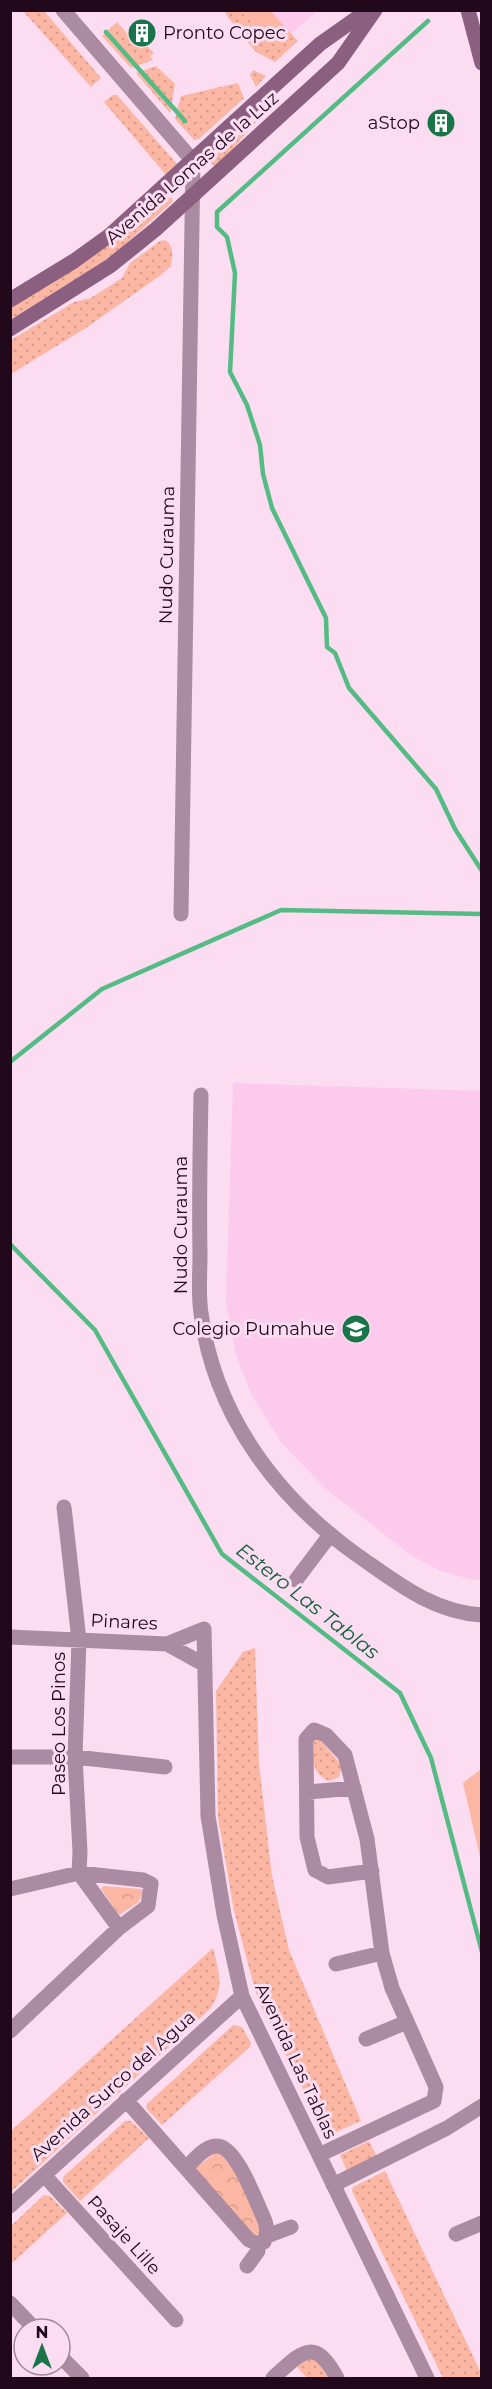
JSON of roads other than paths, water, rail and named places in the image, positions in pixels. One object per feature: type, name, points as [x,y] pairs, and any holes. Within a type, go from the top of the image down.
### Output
[{"type":"street","points":[[63,10],[193,161]]},
{"type":"street","name":"Avenida Lomas de la Luz","points":[[10,300],[74,261],[110,235],[320,44],[368,10]]},
{"type":"street","name":"Avenida Lomas de la Luz","points":[[10,329],[110,266],[155,231],[339,63],[375,10]]},
{"type":"street","points":[[468,10],[482,63]]},
{"type":"street","name":"Nudo Curauma","points":[[181,914],[193,161]]},
{"type":"street","name":"Nudo Curauma","points":[[201,1095],[201,1312],[210,1358],[225,1404],[246,1441],[268,1471],[330,1535],[402,1588],[429,1602],[463,1614],[482,1615]]},
{"type":"street","name":"Paseo Los Pinos","points":[[64,1508],[78,1640],[75,1757],[79,1873]]},
{"type":"street","points":[[296,1580],[330,1535]]},
{"type":"street","name":"Pinares","points":[[10,1637],[167,1644],[204,1629]]},
{"type":"street","name":"Avenida Las Tablas","points":[[204,1629],[208,1816],[224,1915],[242,1996],[427,2379]]},
{"type":"street","name":"Pinares","points":[[167,1644],[205,1665]]},
{"type":"street","points":[[319,2155],[434,2101],[436,2087],[392,1988],[382,1953],[372,1871],[367,1839],[345,1755],[326,1735],[314,1730],[306,1739],[308,1792],[306,1837],[315,1870],[328,1877],[372,1871]]},
{"type":"street","points":[[10,1757],[75,1757],[165,1767]]},
{"type":"street","points":[[308,1792],[354,1788]]},
{"type":"street","points":[[79,1873],[119,1928]]},
{"type":"street","points":[[10,1889],[79,1873],[143,1880],[151,1884],[148,1906],[119,1928],[10,2031]]},
{"type":"street","points":[[336,1964],[382,1953]]},
{"type":"street","name":"Avenida Surco del Agua","points":[[10,2206],[242,1996]]},
{"type":"street","points":[[366,2039],[407,2022]]},
{"type":"street","points":[[126,2100],[249,2240],[262,2240],[291,2227]]},
{"type":"street","points":[[333,2185],[447,2128],[482,2106]]},
{"type":"street","points":[[186,2168],[211,2147],[218,2145],[226,2148],[237,2160],[265,2221],[258,2251],[247,2266]]},
{"type":"street","name":"Pasaje Lille","points":[[44,2175],[176,2320]]},
{"type":"street","points":[[456,2234],[482,2223]]},
{"type":"street","points":[[10,2303],[23,2317]]},
{"type":"street","points":[[273,2379],[299,2355],[307,2351],[318,2354],[327,2361],[337,2379]]},
{"type":"waterway","points":[[428,21],[217,212],[217,227],[227,237],[235,273],[230,372],[247,405],[260,445],[263,474],[272,508],[326,618],[327,647],[335,653],[349,688],[436,789],[455,829],[482,871]]},
{"type":"waterway","points":[[106,32],[185,121]]},
{"type":"waterway","points":[[10,1062],[102,989],[281,910],[482,914]]},
{"type":"waterway","name":"Estero Las Tablas","points":[[10,1244],[95,1330],[222,1554],[400,1693],[431,1758],[482,1952]]},
{"type":"place","name":"Pronto Copec","points":[[142,33]]},
{"type":"place","name":"aStop","points":[[441,123]]},
{"type":"place","name":"Colegio Pumahue","points":[[356,1329]]}]
